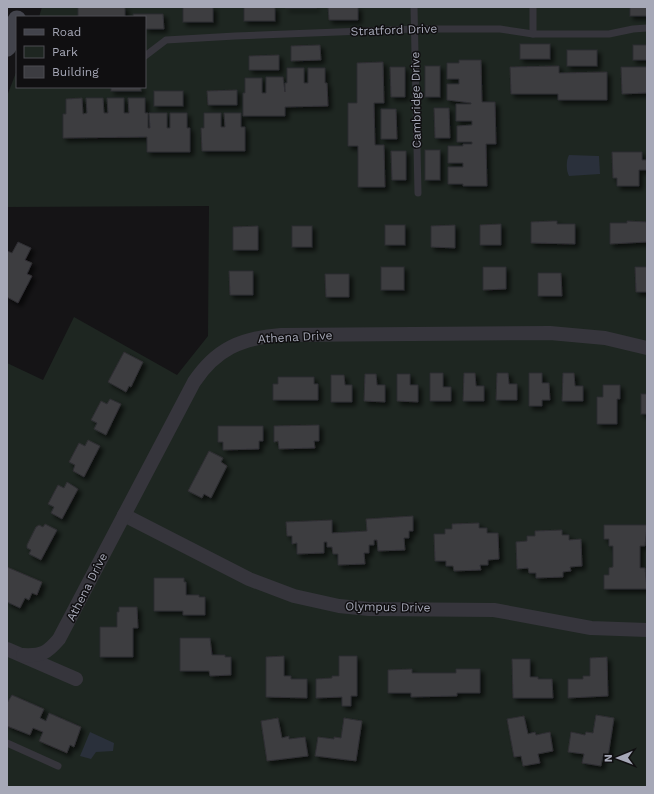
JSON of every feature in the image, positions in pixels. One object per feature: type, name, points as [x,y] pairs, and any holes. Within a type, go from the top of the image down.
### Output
[{"type":"main road","points":[[7,48],[16,23]]},
{"type":"street","name":"Athena Drive","points":[[23,655],[37,656],[43,654],[59,639],[200,373],[224,350],[246,340],[261,337],[288,335],[550,333],[605,338],[647,348]]},
{"type":"street","name":"Olympus Drive","points":[[124,515],[249,579],[275,590],[317,602],[369,609],[494,610],[580,626],[614,630],[647,630]]},
{"type":"street","points":[[7,649],[76,679]]},
{"type":"lane","name":"Cambridge Drive","points":[[414,7],[418,193]]},
{"type":"lane","points":[[533,7],[533,34]]},
{"type":"lane","name":"Stratford Drive","points":[[146,55],[166,40],[414,29],[500,29],[533,34],[609,34],[647,28]]},
{"type":"lane","points":[[7,743],[58,766]]},
{"type":"green space","points":[[42,7],[647,7],[647,787],[7,787],[7,363],[43,380],[74,317],[177,375],[208,336],[209,206],[7,207],[7,96],[16,73],[16,88],[146,88],[146,16],[39,16]]},
{"type":"shaded area","points":[[569,155],[599,156],[600,174],[569,176],[567,171],[567,160]]},
{"type":"shaded area","points":[[90,732],[114,743],[113,751],[96,752],[91,759],[80,756]]},
{"type":"building","points":[[78,7],[125,7],[125,16],[78,16]]},
{"type":"building","points":[[183,7],[213,7],[213,22],[183,22]]},
{"type":"building","points":[[244,7],[275,7],[275,21],[244,21]]},
{"type":"building","points":[[316,7],[316,8],[286,8]]},
{"type":"building","points":[[328,7],[358,7],[358,20],[329,20]]},
{"type":"building","points":[[630,7],[647,7],[647,16],[630,16]]},
{"type":"building","points":[[133,14],[163,14],[164,29],[146,29],[146,16],[134,16]]},
{"type":"building","points":[[520,44],[550,44],[550,59],[520,59]]},
{"type":"building","points":[[320,45],[321,60],[291,61],[291,46]]},
{"type":"building","points":[[633,45],[647,45],[647,60],[633,60]]},
{"type":"building","points":[[567,50],[597,50],[597,66],[567,66]]},
{"type":"building","points":[[279,55],[279,70],[249,70],[249,56]]},
{"type":"building","points":[[459,60],[481,60],[482,102],[495,102],[496,144],[486,144],[487,186],[463,186],[463,184],[448,184],[448,167],[463,167],[463,163],[448,163],[448,146],[463,146],[463,144],[472,144],[472,142],[457,142],[457,126],[472,125],[472,121],[456,121],[456,104],[471,103],[447,100],[447,84],[459,84],[459,79],[447,79],[447,63],[459,63]]},
{"type":"building","points":[[383,62],[384,103],[374,103],[375,145],[384,145],[385,187],[358,187],[358,146],[348,146],[348,103],[357,103],[357,63]]},
{"type":"building","points":[[425,66],[440,66],[440,97],[425,97]]},
{"type":"building","points":[[559,66],[559,73],[607,72],[607,100],[558,100],[558,94],[511,94],[510,67]]},
{"type":"building","points":[[390,67],[405,67],[405,97],[391,97]]},
{"type":"building","points":[[621,67],[647,67],[647,93],[622,94]]},
{"type":"building","points":[[287,68],[304,68],[304,83],[308,83],[308,68],[325,68],[328,106],[285,107],[285,116],[243,116],[243,93],[245,93],[245,78],[262,78],[262,93],[266,93],[266,77],[283,77],[285,92],[285,83],[287,83]]},
{"type":"building","points":[[111,88],[141,88],[141,91],[111,91]]},
{"type":"building","points":[[237,90],[237,105],[208,105],[207,91]]},
{"type":"building","points":[[154,91],[183,91],[183,106],[154,106]]},
{"type":"building","points":[[82,98],[83,114],[87,113],[86,98],[103,98],[104,113],[108,113],[107,98],[124,98],[124,113],[129,113],[128,98],[145,98],[145,113],[148,113],[148,128],[150,128],[149,113],[167,113],[167,128],[170,128],[170,113],[187,113],[187,128],[190,128],[190,152],[147,152],[147,137],[63,138],[63,114],[66,114],[66,99]]},
{"type":"building","points":[[434,108],[449,108],[450,138],[435,138]]},
{"type":"building","points":[[381,109],[396,109],[397,139],[381,139]]},
{"type":"building","points":[[204,113],[221,113],[221,127],[225,127],[224,113],[241,113],[241,127],[245,127],[245,151],[202,151],[201,128],[204,128]]},
{"type":"building","points":[[425,150],[440,150],[440,180],[425,180]]},
{"type":"building","points":[[391,151],[406,151],[406,180],[392,180]]},
{"type":"building","points":[[612,152],[642,152],[642,160],[647,160],[647,170],[639,170],[639,186],[617,186],[617,178],[613,178]]},
{"type":"building","points":[[557,221],[557,224],[575,224],[575,244],[531,243],[531,222]]},
{"type":"building","points":[[627,221],[647,222],[647,242],[610,244],[610,223],[627,223]]},
{"type":"building","points":[[501,224],[501,245],[480,245],[480,225]]},
{"type":"building","points":[[385,225],[405,225],[405,245],[385,245]]},
{"type":"building","points":[[455,225],[455,248],[431,247],[431,226]]},
{"type":"building","points":[[258,226],[258,250],[233,250],[233,227]]},
{"type":"building","points":[[292,226],[312,226],[312,247],[292,247]]},
{"type":"building","points":[[18,242],[31,248],[25,260],[32,263],[27,274],[32,276],[18,303],[7,297],[7,251],[12,253]]},
{"type":"building","points":[[381,267],[404,267],[404,290],[381,290]]},
{"type":"building","points":[[483,267],[506,267],[506,289],[483,290]]},
{"type":"building","points":[[635,267],[647,267],[647,292],[636,292]]},
{"type":"building","points":[[229,271],[253,271],[253,295],[230,295]]},
{"type":"building","points":[[538,273],[561,273],[562,296],[538,296]]},
{"type":"building","points":[[325,274],[349,274],[349,297],[326,297]]},
{"type":"building","points":[[124,352],[143,362],[131,387],[129,386],[126,392],[108,382]]},
{"type":"building","points":[[430,373],[443,373],[443,387],[451,387],[451,401],[430,401]]},
{"type":"building","points":[[464,373],[475,373],[476,386],[484,386],[484,401],[463,401]]},
{"type":"building","points":[[497,373],[508,373],[509,384],[517,384],[517,400],[496,400]]},
{"type":"building","points":[[529,373],[542,373],[542,383],[549,383],[550,400],[542,400],[542,406],[529,406]]},
{"type":"building","points":[[563,373],[574,373],[575,386],[583,386],[583,401],[562,401]]},
{"type":"building","points":[[365,374],[376,374],[377,385],[385,385],[385,402],[364,401]]},
{"type":"building","points":[[397,374],[410,374],[410,385],[418,385],[418,402],[397,401]]},
{"type":"building","points":[[331,375],[344,375],[345,385],[352,385],[352,402],[331,402]]},
{"type":"building","points":[[278,377],[314,377],[314,384],[318,384],[318,400],[273,400],[273,384],[278,384]]},
{"type":"building","points":[[603,385],[620,385],[620,399],[617,399],[617,424],[597,424],[597,397],[603,397]]},
{"type":"building","points":[[641,394],[647,394],[647,414],[641,414]]},
{"type":"building","points":[[110,399],[121,404],[106,435],[94,429],[97,423],[91,420],[101,401],[107,404]]},
{"type":"building","points":[[319,425],[319,441],[314,441],[315,448],[279,449],[278,441],[274,442],[274,426]]},
{"type":"building","points":[[218,426],[263,426],[263,441],[259,441],[259,449],[223,450],[223,442],[218,442]]},
{"type":"building","points":[[88,440],[100,446],[84,477],[73,471],[75,465],[69,462],[79,443],[85,446]]},
{"type":"building","points":[[209,451],[223,458],[221,462],[227,466],[211,498],[204,494],[202,498],[188,491]]},
{"type":"building","points":[[67,482],[78,489],[62,519],[51,513],[54,507],[48,504],[58,485],[64,488]]},
{"type":"building","points":[[413,516],[413,531],[409,531],[409,538],[404,538],[405,550],[378,551],[377,540],[374,540],[374,545],[369,545],[369,553],[364,553],[365,564],[338,565],[338,554],[333,554],[332,547],[327,547],[327,542],[324,542],[324,553],[297,554],[297,543],[292,544],[292,536],[287,536],[286,522],[332,520],[332,533],[367,531],[366,519]]},
{"type":"building","points":[[479,523],[479,528],[487,528],[487,533],[498,533],[499,559],[488,560],[488,565],[480,565],[481,570],[454,571],[453,566],[446,566],[446,561],[435,561],[434,534],[445,534],[445,529],[452,529],[452,524]]},
{"type":"building","points":[[45,524],[57,530],[41,560],[29,554],[31,550],[27,548],[27,545],[36,527],[39,525],[43,527]]},
{"type":"building","points":[[604,525],[647,525],[645,546],[640,546],[640,568],[645,568],[647,589],[604,589],[604,575],[609,575],[609,568],[613,567],[613,546],[609,546],[609,539],[604,539]]},
{"type":"building","points":[[562,530],[562,535],[569,535],[569,540],[581,539],[582,566],[570,567],[571,571],[563,572],[563,577],[536,578],[536,573],[529,573],[528,568],[517,569],[516,542],[527,541],[527,536],[535,536],[535,531]]},
{"type":"building","points":[[7,567],[42,582],[37,595],[32,593],[29,600],[25,598],[20,608],[7,602]]},
{"type":"building","points":[[154,578],[184,578],[184,582],[186,582],[186,595],[199,595],[199,597],[205,597],[205,615],[183,615],[183,611],[154,611]]},
{"type":"building","points":[[119,607],[137,607],[138,628],[133,628],[133,657],[100,657],[100,627],[117,627],[117,612],[119,612]]},
{"type":"building","points":[[180,638],[210,638],[212,655],[225,655],[225,657],[231,657],[231,675],[210,676],[209,671],[180,671]]},
{"type":"building","points":[[284,656],[284,676],[291,676],[291,679],[307,679],[307,698],[266,697],[266,657]]},
{"type":"building","points":[[339,656],[357,656],[357,696],[351,696],[351,706],[342,706],[342,697],[316,698],[316,679],[339,676]]},
{"type":"building","points":[[607,657],[608,696],[568,698],[568,679],[583,679],[583,676],[590,676],[590,658]]},
{"type":"building","points":[[512,659],[530,659],[530,677],[538,677],[538,679],[552,679],[553,698],[513,698]]},
{"type":"building","points":[[412,669],[412,673],[456,673],[456,669],[480,669],[480,693],[457,693],[457,696],[411,697],[411,693],[388,693],[388,670]]},
{"type":"building","points":[[12,695],[44,709],[40,718],[46,721],[49,713],[81,727],[74,747],[70,745],[67,753],[39,741],[43,732],[33,728],[30,735],[7,726],[7,703]]},
{"type":"building","points":[[596,715],[614,718],[608,757],[603,756],[601,766],[582,763],[584,754],[568,752],[571,732],[585,735],[586,732],[593,733]]},
{"type":"building","points":[[524,716],[528,734],[535,732],[536,735],[550,732],[553,751],[538,754],[540,763],[523,766],[521,756],[514,757],[507,719]]},
{"type":"building","points":[[278,718],[282,738],[289,736],[289,739],[305,737],[308,756],[267,761],[261,721]]},
{"type":"building","points":[[344,718],[362,721],[356,761],[315,756],[318,737],[334,739],[334,737],[341,738]]}]
